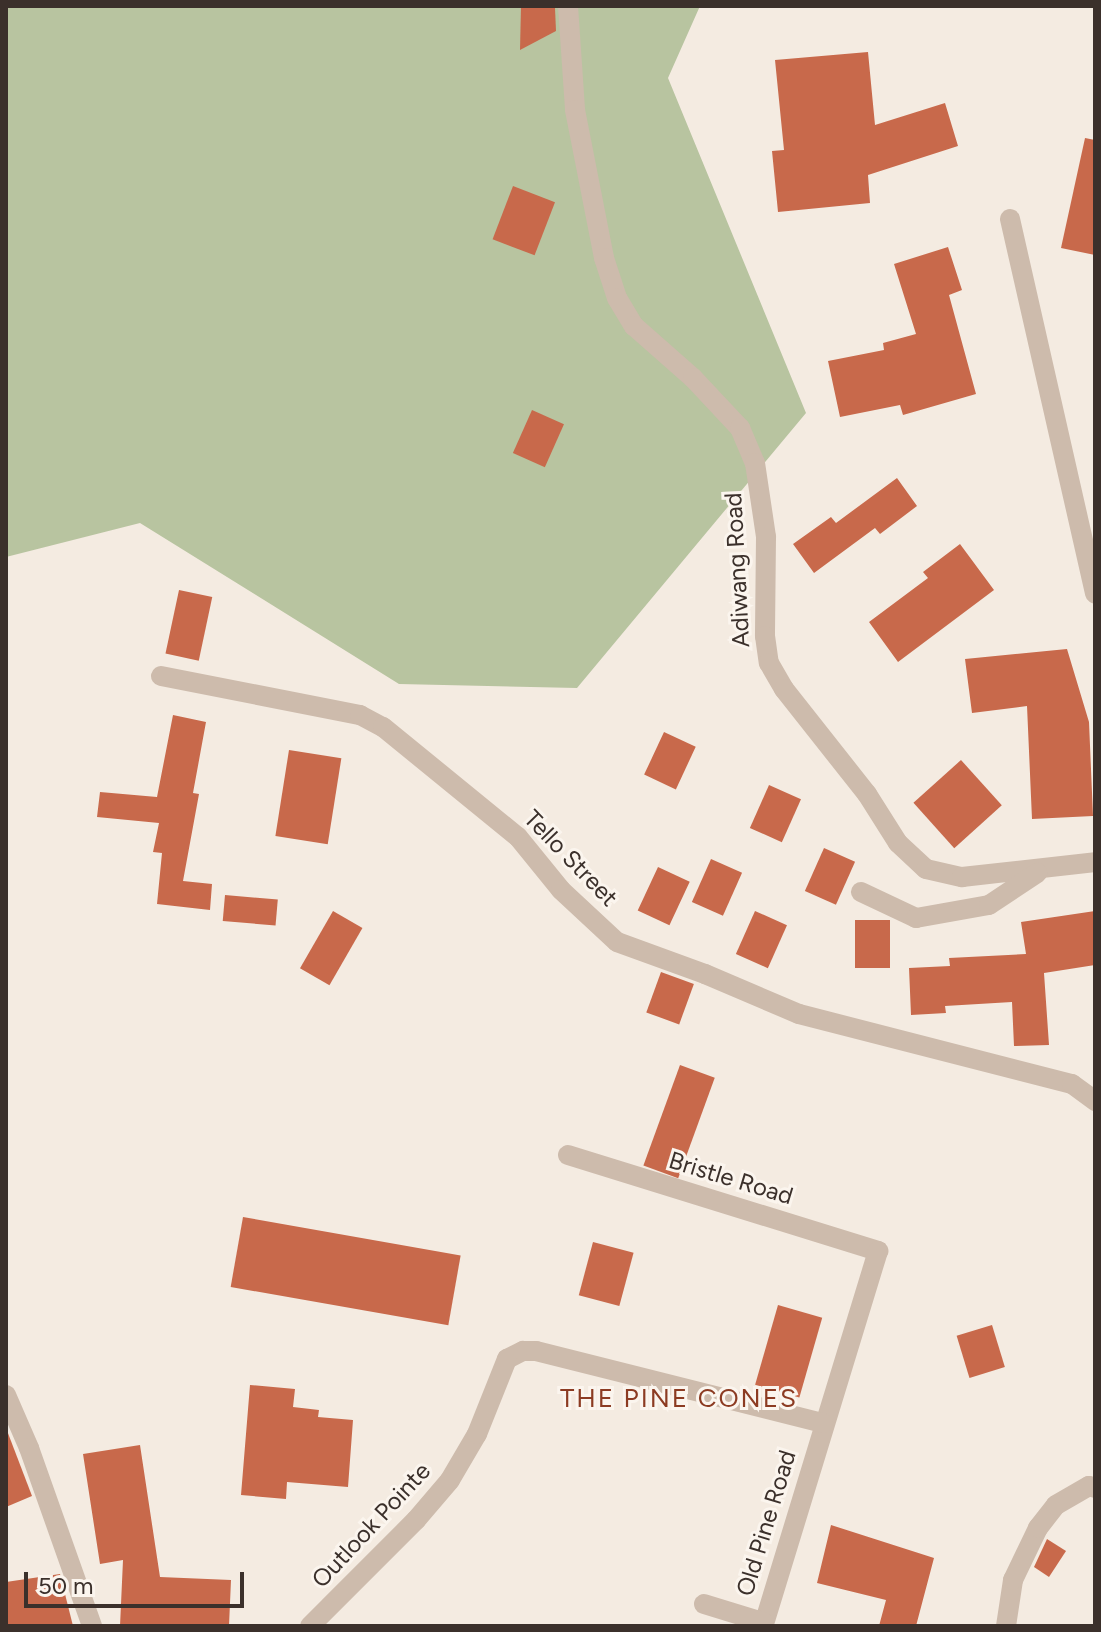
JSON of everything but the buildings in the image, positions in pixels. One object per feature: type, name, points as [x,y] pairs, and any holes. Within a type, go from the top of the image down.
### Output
[{"type":"street","name":"Adiwang Road","points":[[568,6],[577,123],[604,258],[617,298],[634,326],[693,378],[740,428],[755,463],[766,537],[765,636],[769,663],[784,689],[867,794],[898,843],[926,869],[962,877],[1040,871],[1095,862]]},
{"type":"street","points":[[1010,219],[1095,593]]},
{"type":"street","name":"Tello Street","points":[[161,676],[360,715],[383,727],[518,837],[561,890],[617,942],[705,974],[799,1014],[1072,1084],[1095,1101]]},
{"type":"street","points":[[861,892],[916,918],[989,905],[1040,871]]},
{"type":"street","name":"Bristle Road","points":[[568,1155],[878,1251]]},
{"type":"street","name":"Old Pine Road","points":[[763,1624],[878,1251]]},
{"type":"street","name":"Outlook Pointe","points":[[310,1626],[416,1520],[450,1480],[477,1434],[507,1359],[523,1351],[536,1351],[823,1423]]},
{"type":"street","points":[[6,1395],[29,1448],[92,1626]]},
{"type":"street","points":[[1006,1626],[1013,1580],[1038,1528],[1056,1505],[1093,1481]]},
{"type":"street","points":[[704,1604],[763,1624]]},
{"type":"green space","points":[[6,6],[700,6],[668,78],[806,413],[577,688],[399,684],[140,523],[6,557]]},
{"type":"district","name":"THE PINE CONES","points":[[679,1399]]}]
